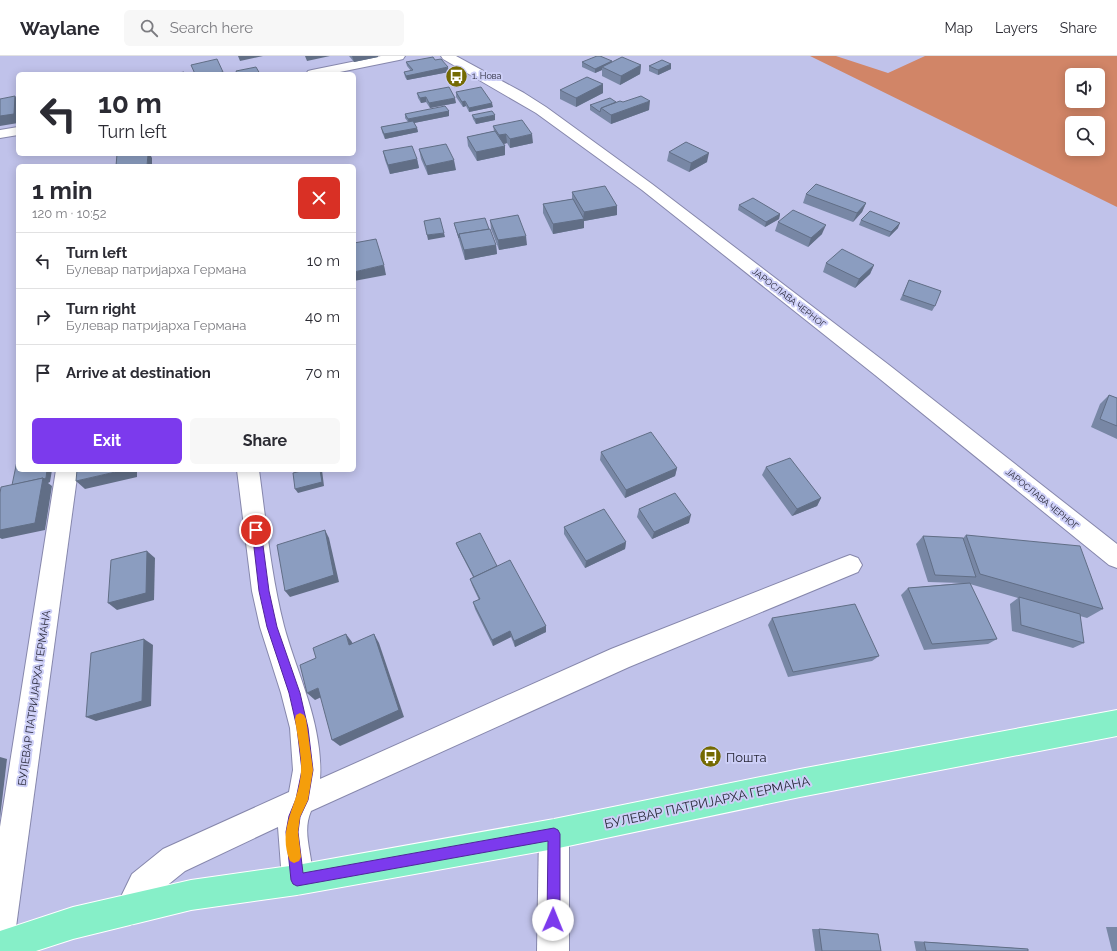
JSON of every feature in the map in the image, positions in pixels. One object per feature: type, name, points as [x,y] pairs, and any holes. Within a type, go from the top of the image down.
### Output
[{"type":"main road","name":"БУЛЕВАР ПАТРИЈАРХА ГЕРМАНА","points":[[0,947],[73,923],[191,895],[297,880],[554,834],[807,781],[1117,723]]},
{"type":"street","points":[[322,72],[400,56]]},
{"type":"street","name":"ЈАРОСЛАВА ЧЕРНОГ","points":[[447,56],[520,96],[647,187],[882,370],[1117,558]]},
{"type":"street","points":[[0,134],[16,131]]},
{"type":"street","name":"БУЛЕВАР ПАТРИЈАРХА ГЕРМАНА","points":[[0,927],[67,472]]},
{"type":"street","points":[[248,472],[264,591],[272,627],[294,693],[302,728],[307,770],[302,800],[294,816],[292,832],[297,880]]},
{"type":"street","points":[[131,909],[143,885],[174,860],[302,800],[620,658],[850,565]]},
{"type":"street","points":[[553,951],[554,834]]},
{"type":"shaded area","points":[[810,56],[836,56],[888,73],[925,56],[1117,56],[1117,207]]},
{"type":"building","points":[[597,56],[612,61],[595,69],[582,62]]},
{"type":"building","points":[[433,57],[435,60],[441,59],[448,67],[406,76],[404,72],[413,70],[406,62]]},
{"type":"building","points":[[622,57],[641,65],[621,76],[602,67]]},
{"type":"building","points":[[217,59],[223,72],[194,72],[191,65]]},
{"type":"building","points":[[662,60],[671,64],[658,70],[649,66]]},
{"type":"building","points":[[256,67],[259,72],[236,72]]},
{"type":"building","points":[[587,77],[603,84],[576,98],[560,90]]},
{"type":"building","points":[[449,87],[455,98],[429,103],[426,97],[420,98],[417,93]]},
{"type":"building","points":[[481,87],[492,103],[469,108],[465,101],[462,102],[456,92]]},
{"type":"building","points":[[15,96],[14,114],[0,116],[0,99]]},
{"type":"building","points":[[641,96],[650,101],[611,115],[601,108],[620,101],[623,102]]},
{"type":"building","points":[[610,98],[616,102],[601,108],[600,112],[590,105]]},
{"type":"building","points":[[445,106],[449,111],[408,119],[405,114]]},
{"type":"building","points":[[492,111],[495,115],[475,119],[472,115]]},
{"type":"building","points":[[522,120],[532,134],[510,139],[506,134],[499,135],[493,126]]},
{"type":"building","points":[[413,121],[417,128],[384,134],[381,127]]},
{"type":"building","points":[[495,131],[505,146],[476,152],[467,137]]},
{"type":"building","points":[[686,142],[709,153],[691,163],[669,152]]},
{"type":"building","points":[[446,144],[454,160],[426,166],[419,149]]},
{"type":"building","points":[[412,146],[417,159],[388,165],[383,151]]},
{"type":"building","points":[[117,156],[148,156],[147,164],[116,164]]},
{"type":"building","points":[[816,184],[866,203],[857,213],[806,194]]},
{"type":"building","points":[[605,186],[617,206],[584,212],[572,192]]},
{"type":"building","points":[[753,198],[780,214],[766,222],[739,205]]},
{"type":"building","points":[[573,199],[584,219],[553,224],[543,204]]},
{"type":"building","points":[[793,210],[826,225],[811,238],[778,222]]},
{"type":"building","points":[[870,211],[900,223],[891,232],[861,220]]},
{"type":"building","points":[[518,215],[526,236],[498,240],[490,220]]},
{"type":"building","points":[[440,218],[444,233],[427,235],[424,221]]},
{"type":"building","points":[[485,218],[489,229],[459,234],[459,238],[454,223]]},
{"type":"building","points":[[490,229],[496,245],[464,250],[459,234]]},
{"type":"building","points":[[376,239],[384,265],[356,272],[356,243]]},
{"type":"building","points":[[842,249],[874,265],[859,279],[826,263]]},
{"type":"building","points":[[909,280],[941,291],[935,306],[903,295]]},
{"type":"building","points":[[1109,395],[1117,398],[1117,426],[1100,419]]},
{"type":"building","points":[[651,432],[677,468],[626,490],[601,452]]},
{"type":"building","points":[[790,458],[821,498],[797,509],[766,467]]},
{"type":"building","points":[[16,466],[16,472],[47,472],[46,478],[44,479],[12,485]]},
{"type":"building","points":[[77,472],[115,472],[76,481]]},
{"type":"building","points":[[320,472],[322,482],[295,489],[293,473]]},
{"type":"building","points":[[43,478],[35,523],[0,530],[1,487]]},
{"type":"building","points":[[675,493],[691,515],[654,532],[639,509]]},
{"type":"building","points":[[604,509],[626,542],[586,561],[564,527]]},
{"type":"building","points":[[325,530],[334,575],[285,591],[277,545]]},
{"type":"building","points":[[480,533],[497,566],[474,577],[456,543]]},
{"type":"building","points":[[966,535],[1080,546],[1103,609],[980,574]]},
{"type":"building","points":[[923,536],[963,538],[976,577],[935,575]]},
{"type":"building","points":[[147,551],[146,593],[108,603],[111,560]]},
{"type":"building","points":[[510,560],[546,626],[514,641],[510,631],[492,640],[473,602],[480,599],[470,579]]},
{"type":"building","points":[[970,583],[997,639],[932,644],[908,588]]},
{"type":"building","points":[[1019,597],[1080,614],[1084,643],[1021,625]]},
{"type":"building","points":[[855,604],[879,656],[793,672],[772,618]]},
{"type":"building","points":[[346,634],[349,645],[374,634],[399,710],[332,740],[318,688],[307,693],[300,665],[316,658],[313,648]]},
{"type":"building","points":[[144,639],[142,701],[86,717],[91,653]]},
{"type":"building","points":[[819,929],[878,934],[881,951],[822,951]]},
{"type":"building","points":[[924,942],[1028,949],[1028,951],[926,951]]},
{"type":"slow traffic","points":[[294,857],[292,832],[294,816],[302,800],[307,770],[300,719]]},
{"type":"place","name":"1. Нова","points":[[456,76]]},
{"type":"place","name":"Пошта","points":[[710,757]]},
{"type":"route","points":[[256,530],[264,591],[272,627],[294,693],[302,728],[307,770],[302,800],[294,816],[292,832],[297,880],[554,834],[553,920]]}]
